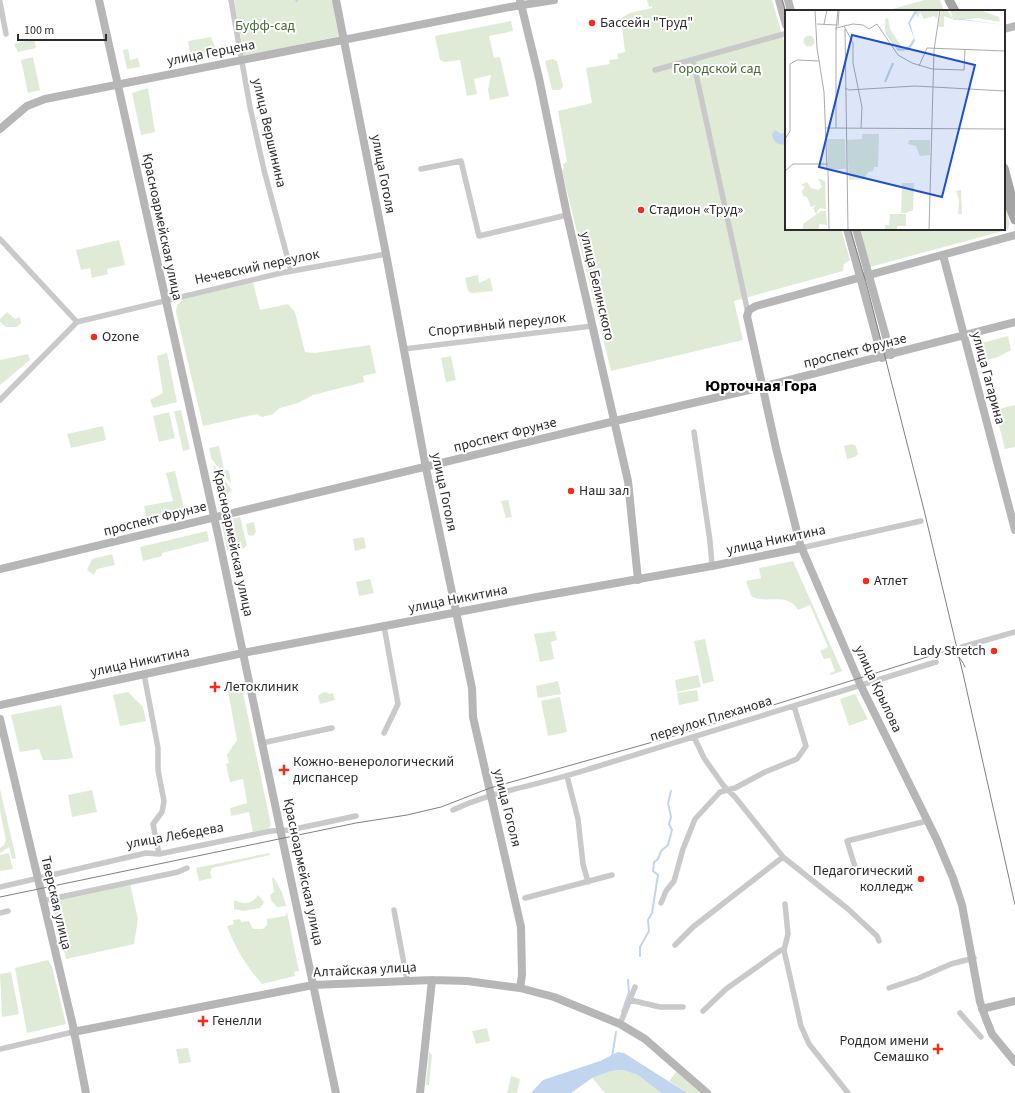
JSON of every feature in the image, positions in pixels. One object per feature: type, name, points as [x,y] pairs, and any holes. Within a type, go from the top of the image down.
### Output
[{"type":"main road","points":[[946,0],[949,10]]},
{"type":"main road","points":[[950,0],[955,10]]},
{"type":"main road","points":[[1005,172],[1015,209]]},
{"type":"main road","points":[[1005,195],[1015,220]]},
{"type":"street","name":"Красноармейская улица","points":[[99,0],[214,518],[336,1093]]},
{"type":"street","name":"улица Вершинина","points":[[231,0],[241,61],[264,170],[291,271]]},
{"type":"street","name":"улица Гоголя","points":[[336,0],[426,468],[472,688],[473,717],[521,927],[522,975],[520,988]]},
{"type":"street","name":"улица Герцена","points":[[0,129],[26,106],[37,101],[241,61],[521,3],[554,0]]},
{"type":"street","points":[[779,0],[785,21]]},
{"type":"street","points":[[788,0],[792,10]]},
{"type":"street","points":[[0,2],[6,34]]},
{"type":"street","name":"улица Белинского","points":[[521,3],[539,78],[592,326],[628,481],[638,580]]},
{"type":"street","points":[[1005,29],[1015,26]]},
{"type":"street","points":[[655,70],[784,34]]},
{"type":"street","points":[[692,60],[748,313],[756,306],[1015,235]]},
{"type":"street","points":[[421,169],[460,161],[479,236],[568,215]]},
{"type":"street","points":[[848,230],[866,276],[891,355]]},
{"type":"street","points":[[856,230],[882,358]]},
{"type":"street","points":[[0,239],[78,322],[0,400]]},
{"type":"street","name":"Нечевский переулок","points":[[78,322],[291,271],[386,254]]},
{"type":"street","name":"улица Гагарина","points":[[943,255],[1015,530]]},
{"type":"street","name":"улица Крылова","points":[[748,313],[777,455],[801,548],[861,686],[927,820],[953,878],[960,898],[974,958],[982,1009],[992,1034],[1015,1062]]},
{"type":"street","name":"проспект Фрунзе","points":[[0,569],[882,358],[1015,322]]},
{"type":"street","name":"Спортивный переулок","points":[[404,349],[592,326]]},
{"type":"street","points":[[694,432],[710,541],[712,566]]},
{"type":"street","name":"улица Никитина","points":[[0,705],[243,653],[538,597],[712,566],[921,521]]},
{"type":"street","points":[[384,626],[398,704],[384,733]]},
{"type":"street","points":[[962,646],[1015,632]]},
{"type":"street","name":"переулок Плеханова","points":[[491,795],[567,776],[936,662]]},
{"type":"street","points":[[144,674],[158,748],[158,770],[164,801],[162,812],[153,824],[159,854]]},
{"type":"street","points":[[661,903],[666,891],[674,881],[683,849],[695,819],[720,792],[735,788],[765,772],[797,760],[806,746],[794,706]]},
{"type":"street","name":"Тверская улица","points":[[0,720],[86,1093]]},
{"type":"street","points":[[262,743],[332,728]]},
{"type":"street","points":[[694,736],[704,758],[727,789],[783,857],[848,909],[877,936],[879,941]]},
{"type":"street","points":[[567,776],[578,819],[583,864],[588,882]]},
{"type":"street","points":[[453,810],[491,795]]},
{"type":"street","name":"улица Лебедева","points":[[0,887],[36,877],[146,853],[159,854],[356,816]]},
{"type":"street","points":[[857,873],[847,841],[927,820]]},
{"type":"street","points":[[674,945],[693,927],[783,857]]},
{"type":"street","points":[[42,901],[178,872],[187,868]]},
{"type":"street","points":[[525,898],[612,875]]},
{"type":"street","points":[[785,904],[788,934],[784,950],[801,1026],[809,1044],[848,1093]]},
{"type":"street","points":[[394,910],[407,980]]},
{"type":"street","points":[[0,913],[8,911]]},
{"type":"street","points":[[703,1011],[726,989],[781,950],[784,950]]},
{"type":"street","points":[[889,988],[951,964],[974,958]]},
{"type":"street","name":"Алтайская улица","points":[[0,1049],[73,1032],[313,985],[407,980],[467,981],[520,988],[554,997],[620,1024],[645,1039],[707,1093]]},
{"type":"street","points":[[420,1093],[432,980]]},
{"type":"street","points":[[620,1024],[635,987]]},
{"type":"street","points":[[630,1000],[660,1007],[683,1007]]},
{"type":"street","points":[[982,1009],[1015,1001]]},
{"type":"street","points":[[960,1012],[981,1037]]},
{"type":"green space","name":"Буфф-сад","points":[[234,0],[333,0],[340,36],[244,56]]},
{"type":"green space","name":"Городской сад","points":[[647,0],[772,0],[785,45],[785,230],[841,230],[850,260],[844,264],[843,271],[734,301],[743,340],[611,371],[562,171],[564,168],[563,164],[567,162],[558,111],[592,103],[586,68],[610,64],[609,60],[618,59],[617,54],[625,52],[621,18],[630,13],[652,8],[652,6],[649,7]]},
{"type":"green space","points":[[924,0],[940,0],[944,10],[889,10]]},
{"type":"green space","points":[[511,21],[513,31],[489,36],[494,58],[500,57],[509,96],[490,100],[488,90],[491,75],[474,79],[477,94],[467,96],[460,60],[445,62],[440,60],[435,36]]},
{"type":"green space","points":[[211,37],[215,47],[212,47],[213,55],[191,59],[188,41]]},
{"type":"green space","points":[[34,39],[36,48],[18,52],[14,44]]},
{"type":"green space","points":[[128,49],[130,60],[138,58],[140,67],[127,69],[123,50]]},
{"type":"green space","points":[[33,57],[40,90],[28,93],[21,60]]},
{"type":"green space","points":[[553,59],[557,61],[563,86],[560,90],[552,90],[545,61]]},
{"type":"green space","points":[[148,88],[155,132],[141,135],[132,93]]},
{"type":"green space","points":[[1005,208],[1008,216],[1009,227],[1005,232],[1003,231],[870,267],[860,230],[1005,230]]},
{"type":"green space","points":[[119,240],[125,265],[107,269],[108,274],[92,278],[90,268],[81,270],[76,250]]},
{"type":"green space","points":[[478,275],[479,283],[490,278],[493,291],[472,293],[468,291],[465,278]]},
{"type":"green space","points":[[253,282],[260,310],[288,304],[295,312],[305,352],[315,353],[370,345],[376,373],[363,376],[364,382],[313,395],[298,403],[280,408],[273,414],[262,417],[257,414],[203,426],[176,312],[177,305],[184,299]]},
{"type":"green space","points":[[7,312],[15,319],[20,317],[21,323],[17,327],[6,327],[0,322],[0,319]]},
{"type":"green space","points":[[1008,336],[1011,350],[998,357],[983,361],[978,344]]},
{"type":"green space","points":[[167,353],[177,402],[153,408],[150,400],[163,393],[157,356]]},
{"type":"green space","points":[[28,354],[30,360],[0,385],[0,360]]},
{"type":"green space","points":[[451,356],[456,380],[446,382],[441,358]]},
{"type":"green space","points":[[1015,405],[1015,447],[1005,449],[995,410]]},
{"type":"green space","points":[[181,410],[190,449],[183,451],[174,411]]},
{"type":"green space","points":[[169,412],[175,438],[159,442],[153,416]]},
{"type":"green space","points":[[103,426],[106,440],[71,448],[67,434]]},
{"type":"green space","points":[[852,444],[856,446],[858,454],[855,457],[847,459],[844,446]]},
{"type":"green space","points":[[219,446],[224,469],[229,471],[231,484],[211,458],[209,448]]},
{"type":"green space","points":[[213,464],[232,490],[228,494],[225,502],[221,500]]},
{"type":"green space","points":[[175,471],[185,512],[121,527],[121,523],[146,517],[144,506],[173,501],[166,473]]},
{"type":"green space","points":[[508,500],[512,517],[506,518],[501,501]]},
{"type":"green space","points":[[240,517],[247,545],[243,549],[232,551],[227,550],[222,524],[226,520]]},
{"type":"green space","points":[[254,522],[256,532],[253,536],[248,535],[246,524]]},
{"type":"green space","points":[[207,531],[209,541],[162,553],[162,556],[143,561],[140,547]]},
{"type":"green space","points":[[364,537],[366,548],[355,551],[353,539]]},
{"type":"green space","points":[[112,554],[115,565],[97,569],[94,575],[87,570],[92,559]]},
{"type":"green space","points":[[793,561],[842,671],[831,675],[830,673],[835,671],[830,658],[824,659],[820,651],[828,647],[810,605],[798,610],[794,604],[788,601],[763,599],[751,596],[746,581],[761,578],[759,568]]},
{"type":"green space","points":[[370,579],[374,593],[359,596],[356,582]]},
{"type":"green space","points":[[555,631],[557,640],[551,642],[554,659],[540,662],[534,634]]},
{"type":"green space","points":[[705,639],[714,681],[703,684],[694,641]]},
{"type":"green space","points":[[698,675],[701,687],[677,692],[675,680]]},
{"type":"green space","points":[[558,681],[561,694],[538,698],[536,686]]},
{"type":"green space","points":[[242,688],[271,825],[268,829],[253,832],[249,812],[231,816],[230,808],[247,803],[243,779],[230,782],[226,764],[229,763],[227,755],[237,740],[228,691]]},
{"type":"green space","points":[[697,690],[699,701],[679,705],[677,693]]},
{"type":"green space","points":[[128,692],[143,707],[146,721],[120,726],[113,695]]},
{"type":"green space","points":[[326,692],[329,694],[333,693],[335,700],[320,704],[318,696]]},
{"type":"green space","points":[[855,694],[868,719],[849,726],[840,699]]},
{"type":"green space","points":[[560,697],[567,732],[548,736],[541,701]]},
{"type":"green space","points":[[61,705],[73,758],[43,760],[39,749],[20,752],[11,715]]},
{"type":"green space","points":[[0,789],[16,858],[12,859],[9,847],[0,853],[0,848],[4,845],[6,840],[0,811]]},
{"type":"green space","points":[[92,790],[97,812],[72,817],[68,795]]},
{"type":"green space","points":[[9,853],[13,869],[0,871],[0,855]]},
{"type":"green space","points":[[269,853],[270,855],[212,868],[210,873],[212,878],[199,881],[196,868]]},
{"type":"green space","points":[[272,878],[274,878],[282,892],[286,906],[277,907],[271,900],[270,895],[274,892]]},
{"type":"green space","points":[[130,884],[138,919],[134,944],[66,959],[52,901]]},
{"type":"green space","points":[[258,895],[264,902],[260,908],[243,911],[234,909],[234,900],[241,903],[248,903]]},
{"type":"green space","points":[[287,912],[299,971],[294,972],[295,976],[262,984],[242,957],[227,926],[234,924],[233,920],[240,919],[241,922],[249,921],[253,929],[263,929],[267,925],[267,919],[285,916]]},
{"type":"green space","points":[[48,960],[52,967],[66,1024],[27,1033],[15,968]]},
{"type":"green space","points":[[11,972],[19,1014],[2,1017],[0,974]]},
{"type":"green space","points":[[487,1028],[490,1041],[476,1044],[472,1031]]},
{"type":"green space","points":[[188,1048],[191,1062],[179,1064],[176,1049]]},
{"type":"green space","points":[[429,1052],[432,1055],[429,1085],[426,1085]]},
{"type":"green space","points":[[623,1070],[638,1075],[661,1093],[605,1093],[592,1078],[611,1071]]},
{"type":"green space","points":[[677,1071],[701,1093],[687,1093],[669,1081]]},
{"type":"green space","points":[[511,1076],[520,1079],[517,1093],[507,1093]]},
{"type":"water","points":[[775,130],[781,134],[785,132],[785,144],[778,144],[772,134]]},
{"type":"water","points":[[618,1052],[624,1053],[687,1093],[661,1093],[638,1075],[623,1070],[611,1071],[592,1078],[571,1093],[531,1093],[543,1080],[600,1061]]},
{"type":"waterway","points":[[640,956],[640,947],[649,931],[648,920],[652,913],[658,875],[653,871],[654,862],[658,859],[661,851],[668,845],[672,830],[669,824],[671,817],[668,803],[671,791]]},
{"type":"waterway","points":[[622,1012],[629,992],[628,980]]},
{"type":"waterway","points":[[612,1057],[616,1032]]},
{"type":"tram line","points":[[782,0],[785,10]]},
{"type":"tram line","points":[[850,230],[867,286],[924,510],[964,678],[1015,905]]},
{"type":"tram line","points":[[0,897],[356,823],[407,815],[441,807],[490,788],[674,736],[943,652],[957,655],[965,667]]},
{"type":"place","name":"Бассейн \"Труд\"","points":[[592,23]]},
{"type":"place","name":"Стадион «Труд»","points":[[641,210]]},
{"type":"place","name":"Ozone","points":[[94,337]]},
{"type":"place","name":"Наш зал","points":[[571,491]]},
{"type":"place","name":"Атлет","points":[[866,581]]},
{"type":"place","name":"Lady Stretch","points":[[994,651]]},
{"type":"place","name":"Летоклиник","points":[[215,687]]},
{"type":"place","name":"Кожно-венерологический диспансер","points":[[284,770]]},
{"type":"place","name":"Педагогический колледж","points":[[921,879]]},
{"type":"place","name":"Генелли","points":[[203,1021]]},
{"type":"place","name":"Роддом имени Семашко","points":[[938,1049]]},
{"type":"district","name":"Юрточная Гора","points":[[761,386]]}]
